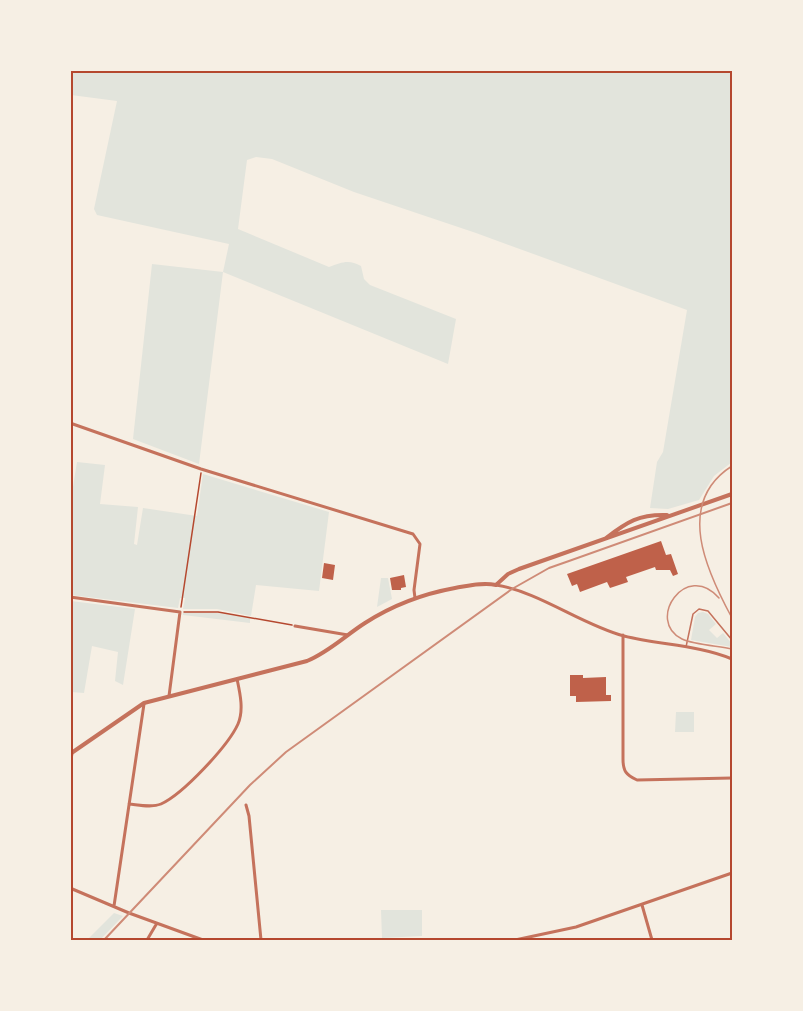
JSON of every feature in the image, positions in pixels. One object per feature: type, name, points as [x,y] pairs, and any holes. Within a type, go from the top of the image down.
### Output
[{"type":"street","points":[[70,423],[201,469],[413,534],[420,544],[415,598]]},
{"type":"street","points":[[496,585],[508,574],[519,569],[732,494]]},
{"type":"street","points":[[603,541],[628,521],[654,515],[670,515]]},
{"type":"street","points":[[70,767],[71,753],[144,703],[308,661],[319,656],[384,611],[415,598],[485,583],[522,592],[581,620],[622,635],[686,647],[732,659]]},
{"type":"street","points":[[70,597],[180,612],[169,696]]},
{"type":"street","points":[[295,626],[348,635]]},
{"type":"street","points":[[622,635],[624,771],[628,776],[637,780],[732,778]]},
{"type":"street","points":[[129,804],[159,805],[176,795],[222,747],[238,724],[241,711],[237,679]]},
{"type":"street","points":[[114,906],[144,703]]},
{"type":"street","points":[[246,805],[261,940]]},
{"type":"street","points":[[514,940],[576,927],[732,873]]},
{"type":"street","points":[[70,888],[203,940]]},
{"type":"street","points":[[642,905],[652,940]]},
{"type":"street","points":[[147,940],[156,923]]},
{"type":"lane","points":[[686,647],[693,614],[699,609],[708,611],[732,640]]},
{"type":"path","points":[[201,469],[180,612],[218,612],[295,626]]},
{"type":"shaded area","points":[[71,70],[732,71],[732,462],[714,476],[699,500],[668,509],[650,508],[657,462],[663,452],[687,310],[476,233],[354,192],[272,159],[256,157],[247,160],[238,229],[329,267],[353,262],[361,266],[364,279],[370,285],[456,319],[448,364],[223,272],[229,244],[97,215],[94,209],[117,101],[71,95]]},
{"type":"shaded area","points":[[152,264],[223,272],[199,464],[133,439]]},
{"type":"shaded area","points":[[77,462],[105,465],[100,504],[138,507],[134,544],[137,545],[143,508],[197,516],[203,474],[329,512],[319,591],[256,585],[251,616],[217,609],[183,609],[185,598],[180,598],[178,608],[71,595],[70,505]]},
{"type":"shaded area","points":[[381,578],[388,578],[392,599],[377,607]]},
{"type":"shaded area","points":[[71,601],[135,609],[123,685],[115,681],[118,652],[92,646],[84,693],[71,692]]},
{"type":"shaded area","points":[[183,613],[218,613],[250,618],[250,623],[183,615]]},
{"type":"shaded area","points":[[698,613],[708,614],[716,624],[709,630],[717,638],[723,633],[732,647],[691,640],[695,617]]},
{"type":"shaded area","points":[[676,712],[694,712],[694,732],[675,732]]},
{"type":"shaded area","points":[[381,910],[422,910],[422,936],[382,938]]},
{"type":"shaded area","points":[[114,913],[123,916],[100,940],[87,940]]},
{"type":"building","points":[[661,541],[666,555],[671,554],[678,574],[673,576],[670,570],[656,570],[655,567],[626,577],[628,582],[610,588],[607,582],[580,592],[577,584],[572,586],[567,574]]},
{"type":"building","points":[[324,563],[335,565],[333,580],[322,578]]},
{"type":"building","points":[[404,575],[406,587],[401,590],[392,590],[390,578]]},
{"type":"building","points":[[570,675],[583,675],[583,678],[606,677],[606,695],[611,695],[611,701],[576,702],[576,696],[570,696]]},
{"type":"tram line","points":[[732,466],[714,481],[704,499],[700,518],[701,539],[706,559],[713,580],[732,618]]},
{"type":"tram line","points":[[719,598],[706,588],[694,586],[683,590],[674,598],[669,608],[668,620],[672,631],[682,639],[732,649]]},
{"type":"railway","points":[[104,940],[250,785],[286,752],[512,589],[549,568],[732,503]]}]
